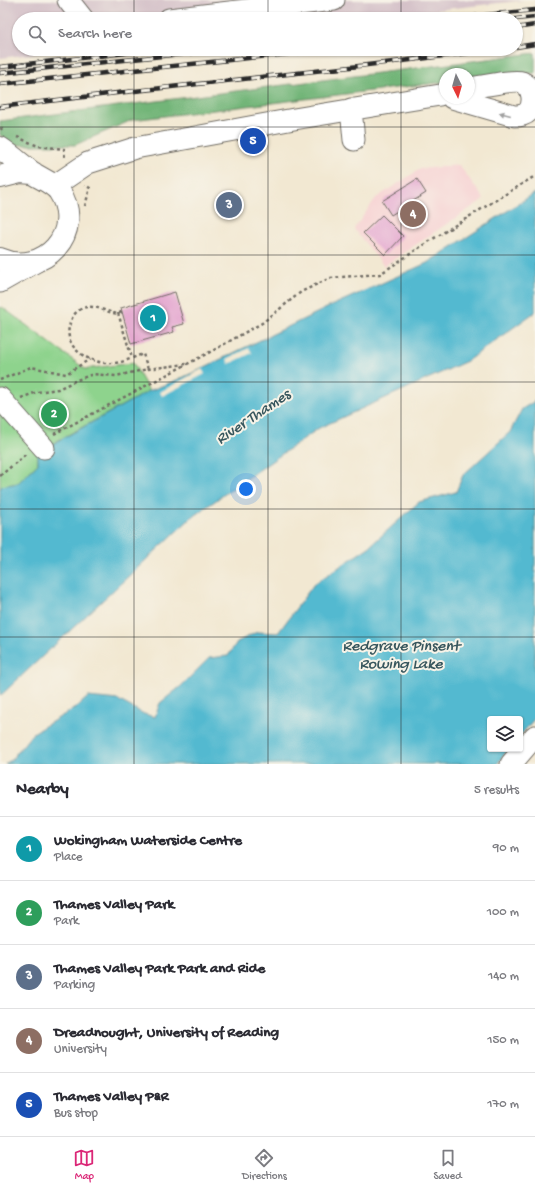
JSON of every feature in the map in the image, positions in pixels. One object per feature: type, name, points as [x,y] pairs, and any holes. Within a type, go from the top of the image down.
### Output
[{"type":"main road","points":[[0,148],[33,173],[54,186],[59,192],[66,207],[67,226],[60,242],[53,252],[37,261],[20,264],[9,263],[0,259]]},
{"type":"main road","points":[[0,177],[20,172],[33,173]]},
{"type":"street","points":[[68,0],[77,12]]},
{"type":"street","points":[[230,12],[334,0]]},
{"type":"street","points":[[473,104],[514,116],[524,115],[528,112],[533,102],[530,89],[525,84],[518,82],[475,87]]},
{"type":"street","points":[[54,186],[88,163],[135,148],[351,110],[439,97]]},
{"type":"street","points":[[351,110],[354,140]]},
{"type":"street","points":[[0,282],[37,261]]},
{"type":"street","points":[[10,398],[42,445]]},
{"type":"street","points":[[511,764],[535,736]]},
{"type":"path","points":[[0,476],[42,445],[45,438],[189,364],[262,323],[301,292],[330,278],[380,274],[435,237],[535,176]]},
{"type":"path","points":[[122,312],[116,314],[99,308],[87,307],[77,311],[71,321],[68,332],[70,342],[75,350],[102,362],[113,363],[143,354],[148,369]]},
{"type":"path","points":[[116,314],[132,358]]},
{"type":"path","points":[[0,380],[31,368],[66,374],[91,358]]},
{"type":"path","points":[[10,398],[58,389],[93,374],[116,376],[148,369],[189,364]]},
{"type":"shaded area","points":[[0,0],[525,0],[419,12],[12,12],[12,56],[16,56],[0,58]]},
{"type":"shaded area","points":[[459,165],[484,199],[384,266],[354,229],[376,198],[420,169]]},
{"type":"green space","points":[[535,53],[535,73],[475,78],[475,68],[439,68],[439,83],[132,120],[75,145],[11,145],[0,135],[0,121],[511,56],[523,56],[523,55]]},
{"type":"green space","points":[[2,307],[85,369],[133,363],[149,391],[44,448],[38,452],[38,464],[18,483],[2,486],[0,489],[0,308]]},
{"type":"water","name":"River Thames","points":[[535,193],[535,312],[467,361],[319,428],[192,517],[0,696],[0,489],[2,486],[18,483],[38,464],[38,452],[149,391],[182,378],[333,305],[427,263]]},
{"type":"water","name":"Redgrave Pinsent Rowing Lake","points":[[535,401],[535,718],[523,732],[523,716],[487,716],[487,752],[507,752],[497,764],[5,764],[11,760],[33,733],[77,707],[88,697],[118,700],[144,714],[155,717],[160,703],[180,687],[209,658],[228,656],[237,642],[257,632],[278,633],[314,584],[369,547],[419,502],[456,492],[463,475],[510,432],[522,409]]},
{"type":"pier","points":[[249,348],[252,353],[229,364],[227,359]]},
{"type":"pier","points":[[202,369],[205,374],[162,396],[160,392]]},
{"type":"building","points":[[417,179],[426,193],[391,215],[382,201]]},
{"type":"building","points":[[382,215],[403,236],[385,255],[363,233]]},
{"type":"building","points":[[175,292],[184,324],[172,327],[174,332],[131,344],[121,308]]},
{"type":"railway","points":[[515,12],[535,10]]},
{"type":"railway","points":[[523,18],[535,17]]},
{"type":"railway","points":[[523,27],[535,25]]},
{"type":"railway","points":[[523,46],[535,44]]},
{"type":"railway","points":[[0,67],[99,56]]},
{"type":"railway","points":[[0,73],[162,56]]},
{"type":"railway","points":[[0,84],[268,56]]},
{"type":"railway","points":[[0,107],[440,56]]},
{"type":"place","name":"Thames Valley P&R","points":[[253,141]]},
{"type":"place","name":"Thames Valley Park Park and Ride","points":[[229,205]]},
{"type":"place","name":"Dreadnought, University of Reading","points":[[413,214]]},
{"type":"place","name":"Wokingham Waterside Centre","points":[[153,318]]},
{"type":"place","name":"Thames Valley Park","points":[[54,414]]}]
